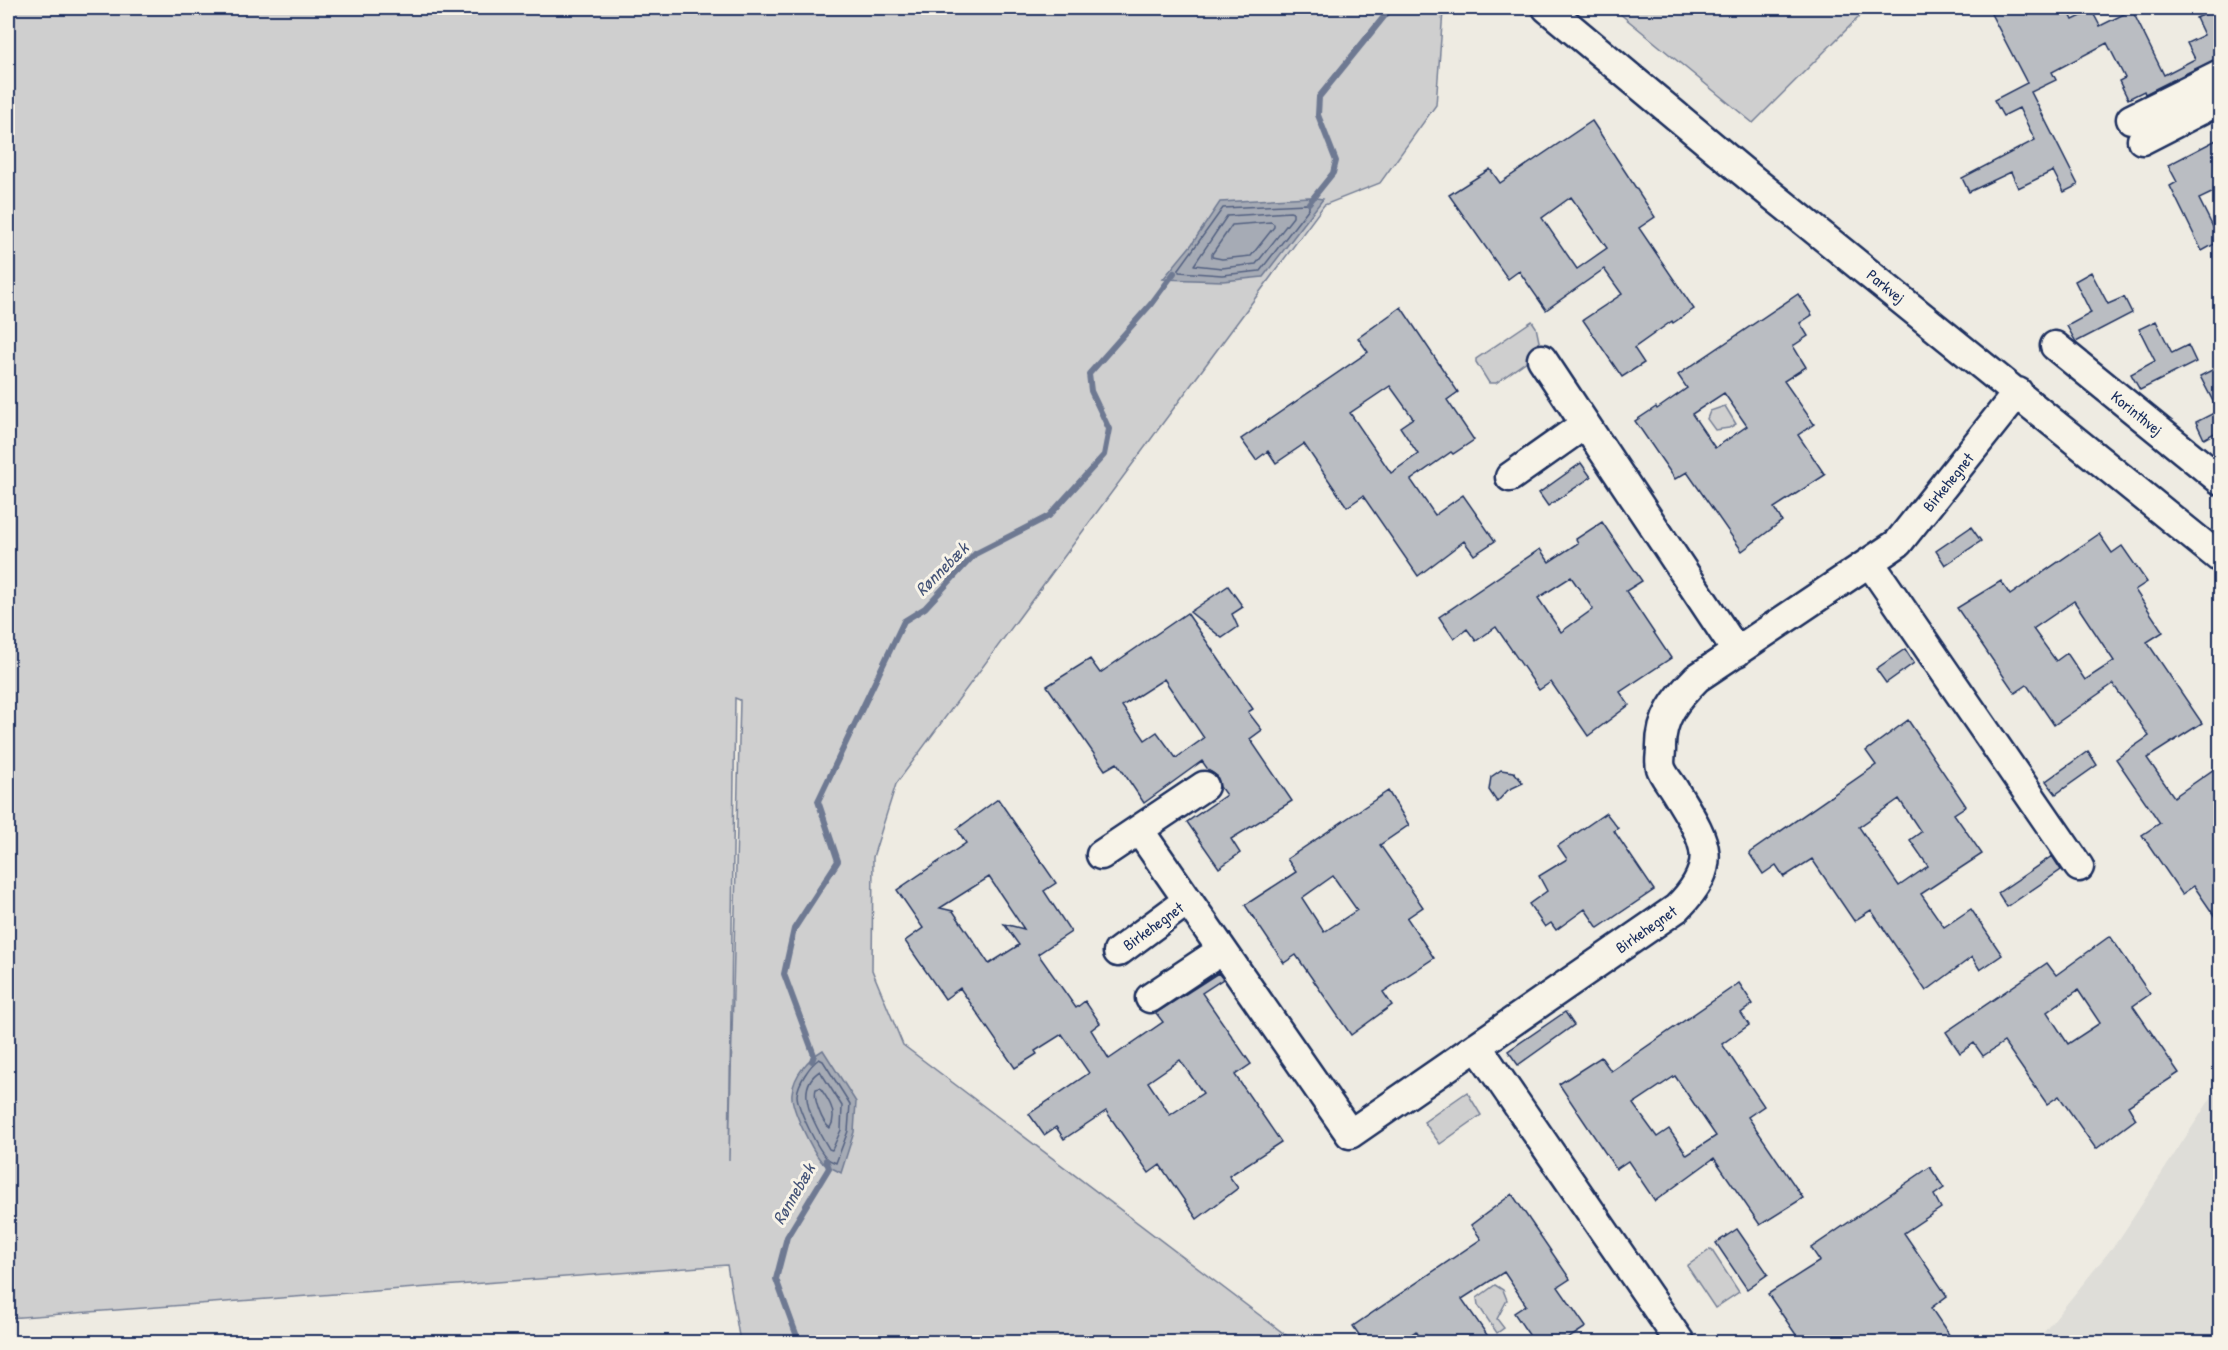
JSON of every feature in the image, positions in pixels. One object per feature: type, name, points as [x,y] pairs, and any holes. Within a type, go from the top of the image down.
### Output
[{"type":"street","name":"Parkvej","points":[[1547,10],[2220,558]]},
{"type":"street","points":[[2220,75],[2136,129],[2220,100]]},
{"type":"street","name":"Korinthvej","points":[[2055,346],[2220,480]]},
{"type":"street","points":[[1542,360],[1737,652]]},
{"type":"street","name":"Birkehegnet","points":[[1139,830],[1350,1134],[1677,908],[1691,894],[1703,873],[1706,853],[1701,833],[1661,768],[1660,742],[1663,722],[1675,701],[1697,678],[1898,543],[2018,392]]},
{"type":"street","points":[[1510,477],[1585,424]]},
{"type":"street","points":[[1870,563],[2079,867]]},
{"type":"street","points":[[1101,855],[1204,786]]},
{"type":"street","name":"Birkehegnet","points":[[1118,952],[1188,900]]},
{"type":"street","points":[[1150,998],[1222,950]]},
{"type":"street","points":[[1477,1046],[1680,1342]]},
{"type":"shaded area","points":[[8,8],[1438,8],[1443,11],[1436,105],[1380,183],[1324,205],[896,784],[873,857],[872,970],[903,1045],[1295,1342],[740,1342],[727,1265],[8,1318]],"holes":[[[735,698],[740,700],[729,1160]]]},
{"type":"shaded area","points":[[1613,8],[1868,8],[1753,123]]},
{"type":"shaded area","points":[[1532,321],[1536,327],[1541,351],[1496,383],[1489,383],[1476,359]]},
{"type":"shaded area","points":[[1725,406],[1736,424],[1729,428],[1715,430],[1707,419],[1710,411]]},
{"type":"shaded area","points":[[2220,1084],[2220,1342],[2036,1342],[2120,1238]]},
{"type":"shaded area","points":[[1467,1092],[1481,1115],[1440,1144],[1424,1122]]},
{"type":"shaded area","points":[[1711,1249],[1739,1292],[1715,1308],[1687,1266]]},
{"type":"shaded area","points":[[1495,1285],[1503,1290],[1507,1300],[1497,1319],[1504,1328],[1497,1333],[1478,1305],[1477,1298]]},
{"type":"water","points":[[1309,197],[1323,199],[1263,277],[1223,281],[1163,279],[1192,244],[1220,202]]},
{"type":"water","points":[[823,1050],[856,1102],[854,1132],[841,1173],[821,1161],[817,1155],[802,1128],[792,1099],[793,1086],[799,1074],[812,1058]]},
{"type":"building","points":[[1988,8],[2067,8],[2073,20],[2092,11],[2100,26],[2132,10],[2164,75],[2195,59],[2187,43],[2204,35],[2196,18],[2220,8],[2220,59],[2213,60],[2145,94],[2144,91],[2128,99],[2119,81],[2125,78],[2107,43],[2052,72],[2056,80],[2031,92],[2078,185],[2064,192],[2053,171],[2018,188],[2011,172],[1969,192],[1962,178],[2035,140],[2019,108],[2003,116],[1994,100],[2027,83]]},
{"type":"building","points":[[1592,121],[1655,217],[1639,228],[1694,309],[1673,323],[1672,321],[1634,348],[1644,363],[1622,377],[1583,320],[1622,294],[1604,269],[1546,310],[1519,271],[1508,279],[1449,195],[1490,169],[1500,183]],"holes":[[[1571,197],[1607,248],[1577,269],[1542,218]]]},
{"type":"building","points":[[2220,138],[2220,189],[2199,199],[2220,241],[2202,251],[2170,186],[2177,182],[2168,165]]},
{"type":"building","points":[[2091,272],[2108,304],[2124,297],[2132,313],[2076,342],[2067,326],[2091,313],[2075,281]]},
{"type":"building","points":[[1798,294],[1812,315],[1800,323],[1808,336],[1793,346],[1806,367],[1784,381],[1814,424],[1798,435],[1825,475],[1774,508],[1782,521],[1742,551],[1687,472],[1675,479],[1635,421],[1687,388],[1678,375]],"holes":[[[1724,393],[1747,426],[1715,448],[1692,414]]]},
{"type":"building","points":[[1401,307],[1458,392],[1447,400],[1474,440],[1453,454],[1451,452],[1411,480],[1435,515],[1463,495],[1495,541],[1474,555],[1464,541],[1418,576],[1363,496],[1347,507],[1304,444],[1276,463],[1268,451],[1256,460],[1241,439],[1368,352],[1358,338]],"holes":[[[1390,386],[1413,418],[1400,427],[1418,454],[1391,473],[1350,413]]]},
{"type":"building","points":[[2156,321],[2172,353],[2188,345],[2196,362],[2140,390],[2131,374],[2155,361],[2139,329]]},
{"type":"building","points":[[2220,366],[2220,430],[2204,439],[2196,422],[2218,411],[2200,376]]},
{"type":"building","points":[[1581,463],[1591,477],[1548,506],[1539,493]]},
{"type":"building","points":[[1602,522],[1642,581],[1626,591],[1671,658],[1620,692],[1629,705],[1588,736],[1551,682],[1539,690],[1496,627],[1476,641],[1467,629],[1454,639],[1439,617],[1540,549],[1549,562],[1578,543],[1576,539]],"holes":[[[1571,577],[1593,609],[1561,632],[1538,598]]]},
{"type":"building","points":[[1971,527],[1981,541],[1945,565],[1936,551]]},
{"type":"building","points":[[2099,534],[2112,553],[2122,546],[2147,582],[2135,590],[2163,632],[2147,642],[2202,723],[2147,758],[2174,797],[2220,765],[2220,865],[2214,869],[2220,878],[2220,924],[2194,886],[2182,894],[2142,835],[2160,823],[2116,759],[2149,736],[2113,684],[2054,725],[2027,685],[2015,693],[1957,608],[2001,581],[2010,595]],"holes":[[[2074,601],[2114,661],[2085,680],[2067,653],[2056,661],[2033,629]]]},
{"type":"building","points":[[1228,586],[1243,607],[1232,614],[1238,627],[1222,638],[1190,612]]},
{"type":"building","points":[[1187,613],[1253,709],[1248,712],[1262,730],[1250,739],[1292,801],[1231,839],[1240,853],[1219,868],[1187,822],[1226,795],[1220,787],[1217,776],[1209,771],[1202,761],[1144,803],[1117,763],[1105,770],[1047,686],[1090,659],[1100,673]],"holes":[[[1164,679],[1204,738],[1176,758],[1157,732],[1145,740],[1122,706]]]},
{"type":"building","points":[[1905,649],[1914,663],[1886,683],[1876,669]]},
{"type":"building","points":[[1908,720],[1966,806],[1954,814],[1982,854],[1921,894],[1944,927],[1971,909],[2002,955],[1980,970],[1972,957],[1926,991],[1871,910],[1854,921],[1812,859],[1784,877],[1776,865],[1763,874],[1749,853],[1876,765],[1866,751]],"holes":[[[1899,799],[1921,832],[1910,840],[1928,866],[1899,886],[1859,827]]]},
{"type":"building","points":[[2088,751],[2097,765],[2056,794],[2046,781]]},
{"type":"building","points":[[1501,770],[1514,772],[1523,783],[1508,790],[1497,802],[1489,790],[1491,777]]},
{"type":"building","points":[[1388,791],[1409,825],[1380,845],[1423,907],[1407,918],[1434,958],[1383,992],[1392,1005],[1351,1035],[1296,955],[1284,963],[1245,905],[1296,872],[1287,859]],"holes":[[[1333,876],[1357,910],[1324,932],[1302,898]]]},
{"type":"building","points":[[998,799],[1056,883],[1044,891],[1071,932],[1038,954],[1076,1008],[1085,1001],[1100,1023],[1091,1030],[1109,1059],[1163,1022],[1156,1013],[1218,973],[1223,979],[1202,993],[1251,1064],[1235,1075],[1281,1142],[1229,1176],[1238,1188],[1197,1219],[1160,1165],[1149,1173],[1106,1111],[1064,1139],[1056,1127],[1044,1135],[1029,1114],[1089,1073],[1062,1034],[1035,1051],[1037,1054],[1015,1068],[960,988],[945,999],[905,941],[923,928],[897,890],[966,843],[957,829]],"holes":[[[989,877],[1024,929],[1004,924],[1019,945],[989,964],[953,911],[940,908]],[[1180,1060],[1203,1093],[1170,1115],[1148,1082]]]},
{"type":"building","points":[[1606,813],[1618,828],[1614,831],[1654,890],[1598,928],[1585,909],[1556,930],[1551,923],[1545,927],[1529,904],[1547,891],[1539,876],[1567,859],[1558,846]]},
{"type":"building","points":[[2052,856],[2061,870],[2007,907],[1998,893]]},
{"type":"building","points":[[2110,936],[2150,994],[2133,1006],[2179,1073],[2128,1106],[2136,1119],[2096,1149],[2059,1096],[2047,1104],[2004,1042],[1983,1056],[1974,1043],[1960,1053],[1946,1032],[2047,963],[2056,975]],"holes":[[[2078,990],[2100,1023],[2068,1044],[2047,1012]]]},
{"type":"building","points":[[1739,983],[1753,1004],[1741,1013],[1749,1025],[1722,1044],[1764,1106],[1748,1117],[1803,1198],[1760,1225],[1714,1158],[1655,1201],[1628,1161],[1616,1169],[1559,1084],[1601,1057],[1611,1071]],"holes":[[[1675,1076],[1716,1136],[1687,1155],[1669,1129],[1657,1137],[1633,1104]]]},
{"type":"building","points":[[1565,1012],[1574,1025],[1518,1065],[1508,1051]]},
{"type":"building","points":[[1930,1167],[1944,1188],[1934,1195],[1941,1208],[1904,1233],[1947,1296],[1931,1308],[1954,1342],[1801,1342],[1768,1294],[1820,1261],[1811,1248]]},
{"type":"building","points":[[1512,1194],[1570,1279],[1558,1287],[1586,1327],[1563,1342],[1534,1342],[1514,1313],[1526,1305],[1504,1272],[1462,1299],[1492,1342],[1423,1342],[1416,1331],[1400,1342],[1364,1342],[1353,1326],[1481,1239],[1471,1225]]},
{"type":"building","points":[[1737,1229],[1768,1274],[1747,1289],[1716,1243]]},
{"type":"waterway","name":"Rønnebæk","points":[[1309,203],[1333,173],[1336,161],[1318,115],[1319,97],[1391,8]]},
{"type":"waterway","name":"Rønnebæk","points":[[812,1061],[814,1055],[784,974],[794,929],[838,861],[818,801],[904,621],[925,608],[975,554],[1049,516],[1104,455],[1109,429],[1091,391],[1089,374],[1151,304],[1174,273]]},
{"type":"waterway","name":"Rønnebæk","points":[[799,1342],[776,1279],[787,1237],[829,1168],[826,1160]]}]
